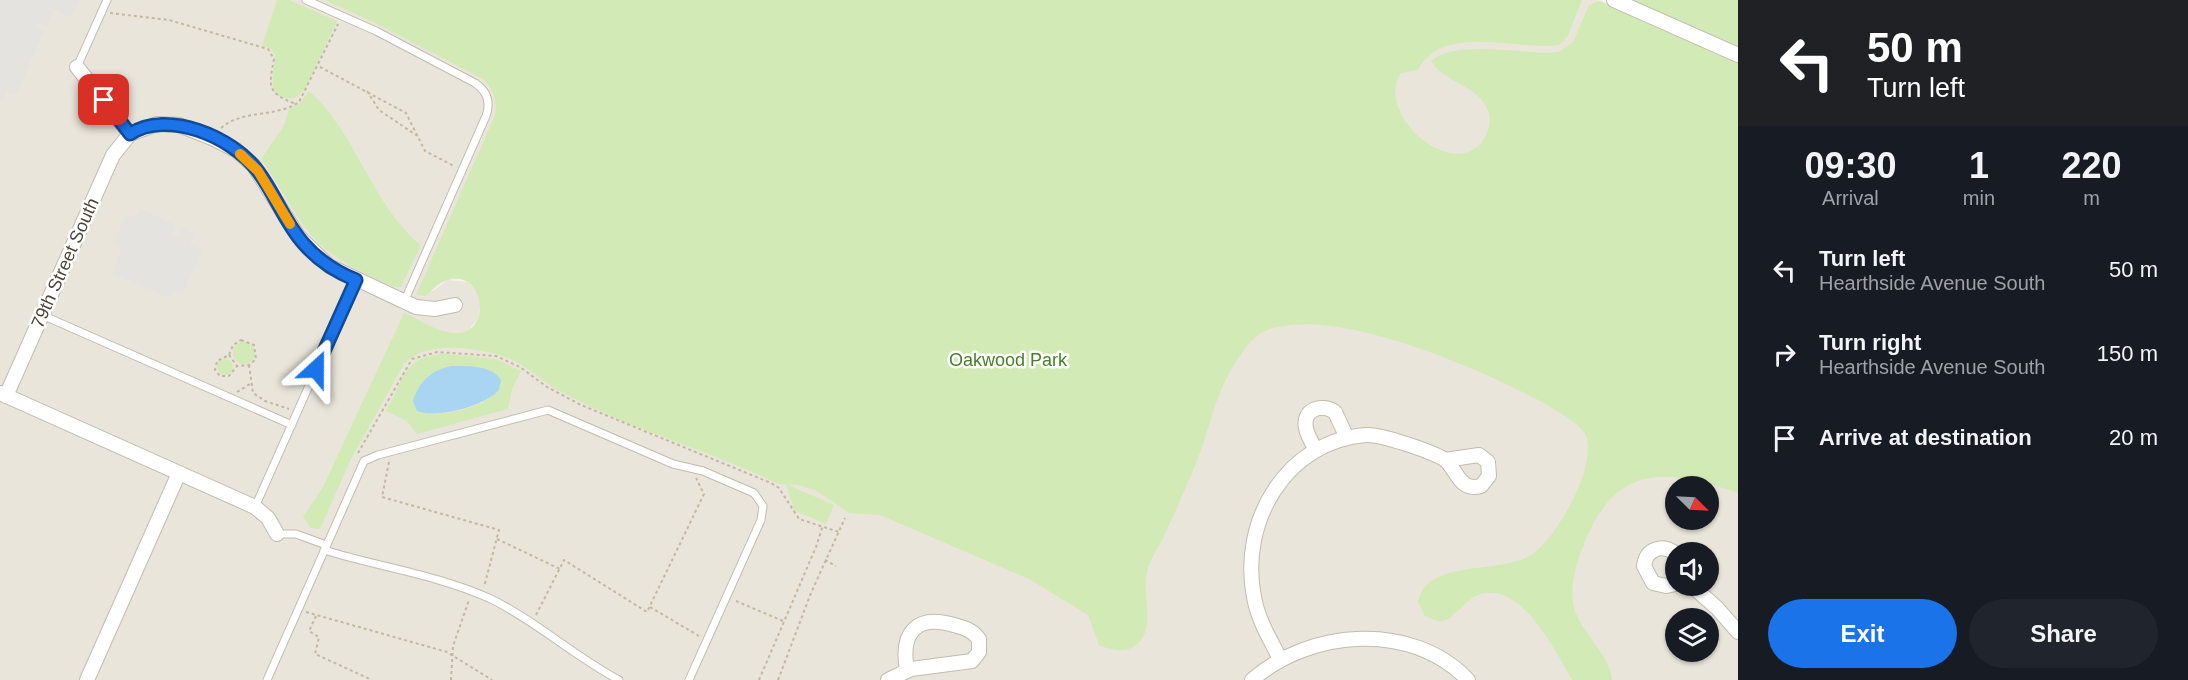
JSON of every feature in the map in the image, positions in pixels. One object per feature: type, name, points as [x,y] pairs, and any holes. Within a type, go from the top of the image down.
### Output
[{"type":"street","points":[[1614,0],[1738,56]]},
{"type":"street","points":[[78,66],[130,134],[146,126],[169,123],[212,138],[236,150],[254,166],[290,225],[310,251],[334,270],[404,302],[426,309],[455,305]]},
{"type":"street","name":"79th Street South","points":[[3,395],[42,315],[113,155],[130,134]]},
{"type":"street","points":[[3,395],[255,507],[268,518],[276,534]]},
{"type":"street","points":[[1316,450],[1305,425],[1308,415],[1315,408],[1325,407],[1335,412],[1347,438]]},
{"type":"street","points":[[1280,659],[1261,621],[1255,602],[1251,571],[1252,543],[1259,519],[1272,492],[1295,465],[1316,450],[1347,438],[1367,435],[1383,437],[1445,460]]},
{"type":"street","points":[[87,680],[179,473]]},
{"type":"street","points":[[1665,549],[1655,549],[1647,556],[1644,566],[1653,583],[1665,586]]},
{"type":"street","points":[[1704,596],[1718,608],[1738,632]]},
{"type":"street","points":[[888,680],[907,670],[972,661],[979,652],[979,639],[968,629],[943,622],[921,623],[914,629],[907,642],[907,670]]},
{"type":"street","points":[[1252,680],[1280,659],[1330,642],[1368,639],[1391,641],[1433,654],[1468,680]]},
{"type":"lane","points":[[78,66],[106,0]]},
{"type":"lane","points":[[306,0],[341,15],[475,83],[484,92],[488,102],[488,113],[404,302]]},
{"type":"lane","points":[[255,507],[356,280]]},
{"type":"lane","points":[[42,315],[292,425]]},
{"type":"lane","points":[[267,680],[362,464],[369,458],[391,451],[548,410],[676,466],[696,470],[754,493],[763,506],[761,520],[689,680]]},
{"type":"lane","points":[[276,534],[296,534],[325,547],[472,591],[532,623],[619,680]]},
{"type":"path","points":[[102,11],[169,20],[268,49],[274,59],[269,76],[270,87],[283,99],[296,104]]},
{"type":"path","points":[[212,138],[233,120],[296,104],[304,96],[341,15]]},
{"type":"path","points":[[319,66],[406,113],[428,154],[462,170]]},
{"type":"path","points":[[367,91],[379,110],[419,137]]},
{"type":"path","points":[[249,365],[237,366],[229,376],[217,373],[217,361],[229,355],[237,342],[251,342],[257,354],[249,365],[253,393],[259,398],[297,412]]},
{"type":"path","points":[[354,461],[412,359],[430,352],[477,353],[507,360],[581,405],[771,483],[779,488],[799,519],[839,532]]},
{"type":"path","points":[[229,355],[237,366]]},
{"type":"path","points":[[234,399],[240,389],[250,384]]},
{"type":"path","points":[[391,451],[382,497],[499,530],[481,595]]},
{"type":"path","points":[[532,623],[564,560],[647,612],[704,494],[696,481],[696,470]]},
{"type":"path","points":[[778,680],[825,560],[845,518]]},
{"type":"path","points":[[759,680],[816,547],[823,525]]},
{"type":"path","points":[[496,539],[560,569]]},
{"type":"path","points":[[825,560],[836,566]]},
{"type":"path","points":[[451,680],[451,654],[472,591]]},
{"type":"path","points":[[726,597],[783,621]]},
{"type":"path","points":[[650,607],[707,640]]},
{"type":"path","points":[[298,609],[451,654],[492,680]]},
{"type":"path","points":[[316,616],[309,631],[319,637],[315,654],[372,680]]},
{"type":"shaded area","points":[[0,0],[380,0],[522,63],[431,292],[448,280],[468,282],[478,292],[481,304],[477,320],[470,328],[1113,615],[758,0],[1598,0],[1738,63],[1738,680],[0,680]]},
{"type":"shaded area","points":[[0,0],[79,0],[71,17],[43,6],[52,12],[46,27],[36,23],[35,27],[44,31],[16,95],[7,92],[2,100],[0,99]]},
{"type":"shaded area","points":[[140,209],[174,224],[172,234],[178,235],[182,227],[194,233],[190,244],[202,250],[183,293],[174,290],[169,298],[112,273],[122,248],[114,243],[126,214],[136,217]]},
{"type":"green space","points":[[277,0],[289,0],[337,21],[305,89],[295,98],[284,98],[274,90],[275,55],[271,49],[262,45]]},
{"type":"green space","name":"Oakwood Park","points":[[325,0],[1582,0],[1567,38],[1559,45],[1462,43],[1445,47],[1429,55],[1418,70],[1401,73],[1395,89],[1398,107],[1407,124],[1437,149],[1454,154],[1471,151],[1484,139],[1490,124],[1489,112],[1482,100],[1468,88],[1444,74],[1431,61],[1443,54],[1458,50],[1559,52],[1573,42],[1589,5],[1600,1],[1738,63],[1738,493],[1719,487],[1719,476],[1665,476],[1646,479],[1628,486],[1611,498],[1597,518],[1578,559],[1573,584],[1573,600],[1582,626],[1606,661],[1612,680],[1572,680],[1536,622],[1510,598],[1496,593],[1475,596],[1451,617],[1440,622],[1425,616],[1418,602],[1424,588],[1435,579],[1449,573],[1517,561],[1531,555],[1541,547],[1564,517],[1582,479],[1588,444],[1581,428],[1547,405],[1451,360],[1372,334],[1334,326],[1299,324],[1270,329],[1257,336],[1238,360],[1224,383],[1195,466],[1171,522],[1149,564],[1146,581],[1147,620],[1143,637],[1133,647],[1123,650],[1113,650],[1099,645],[1088,615],[1029,579],[880,515],[849,513],[817,491],[799,485],[778,484],[731,463],[610,416],[554,388],[514,361],[499,355],[462,348],[424,352],[404,364],[351,459],[320,529],[311,528],[303,517],[323,487],[404,313],[452,333],[466,331],[475,324],[479,314],[476,291],[468,282],[457,279],[443,282],[425,296],[416,295],[495,115],[495,100],[492,91],[483,79]]},
{"type":"green space","points":[[1630,0],[1738,0],[1738,48]]},
{"type":"green space","points":[[309,91],[340,127],[389,210],[421,245],[401,287],[386,284],[348,265],[317,241],[295,213],[261,159],[284,126],[289,109],[300,103]]},
{"type":"green space","points":[[244,342],[252,345],[255,353],[252,361],[244,364],[236,361],[233,353],[236,345]]},
{"type":"green space","points":[[444,354],[496,359],[521,371],[512,389],[508,409],[417,434],[407,421],[386,411],[406,372],[420,359]],"holes":[[[452,366],[487,369],[501,385],[489,399],[459,411],[429,414]]]},
{"type":"green space","points":[[222,359],[228,359],[233,367],[231,373],[222,375],[217,370],[217,364]]},
{"type":"green space","points":[[786,484],[834,505],[826,524],[794,510]]},
{"type":"water","points":[[452,366],[479,367],[492,371],[501,380],[499,390],[483,401],[460,410],[436,413],[417,411],[413,401],[423,382],[438,370]]},
{"type":"slow traffic","points":[[240,154],[258,171],[290,224]]},
{"type":"route","points":[[104,100],[130,134],[146,126],[175,124],[239,152],[258,171],[303,243],[329,266],[356,280],[316,369]]}]
